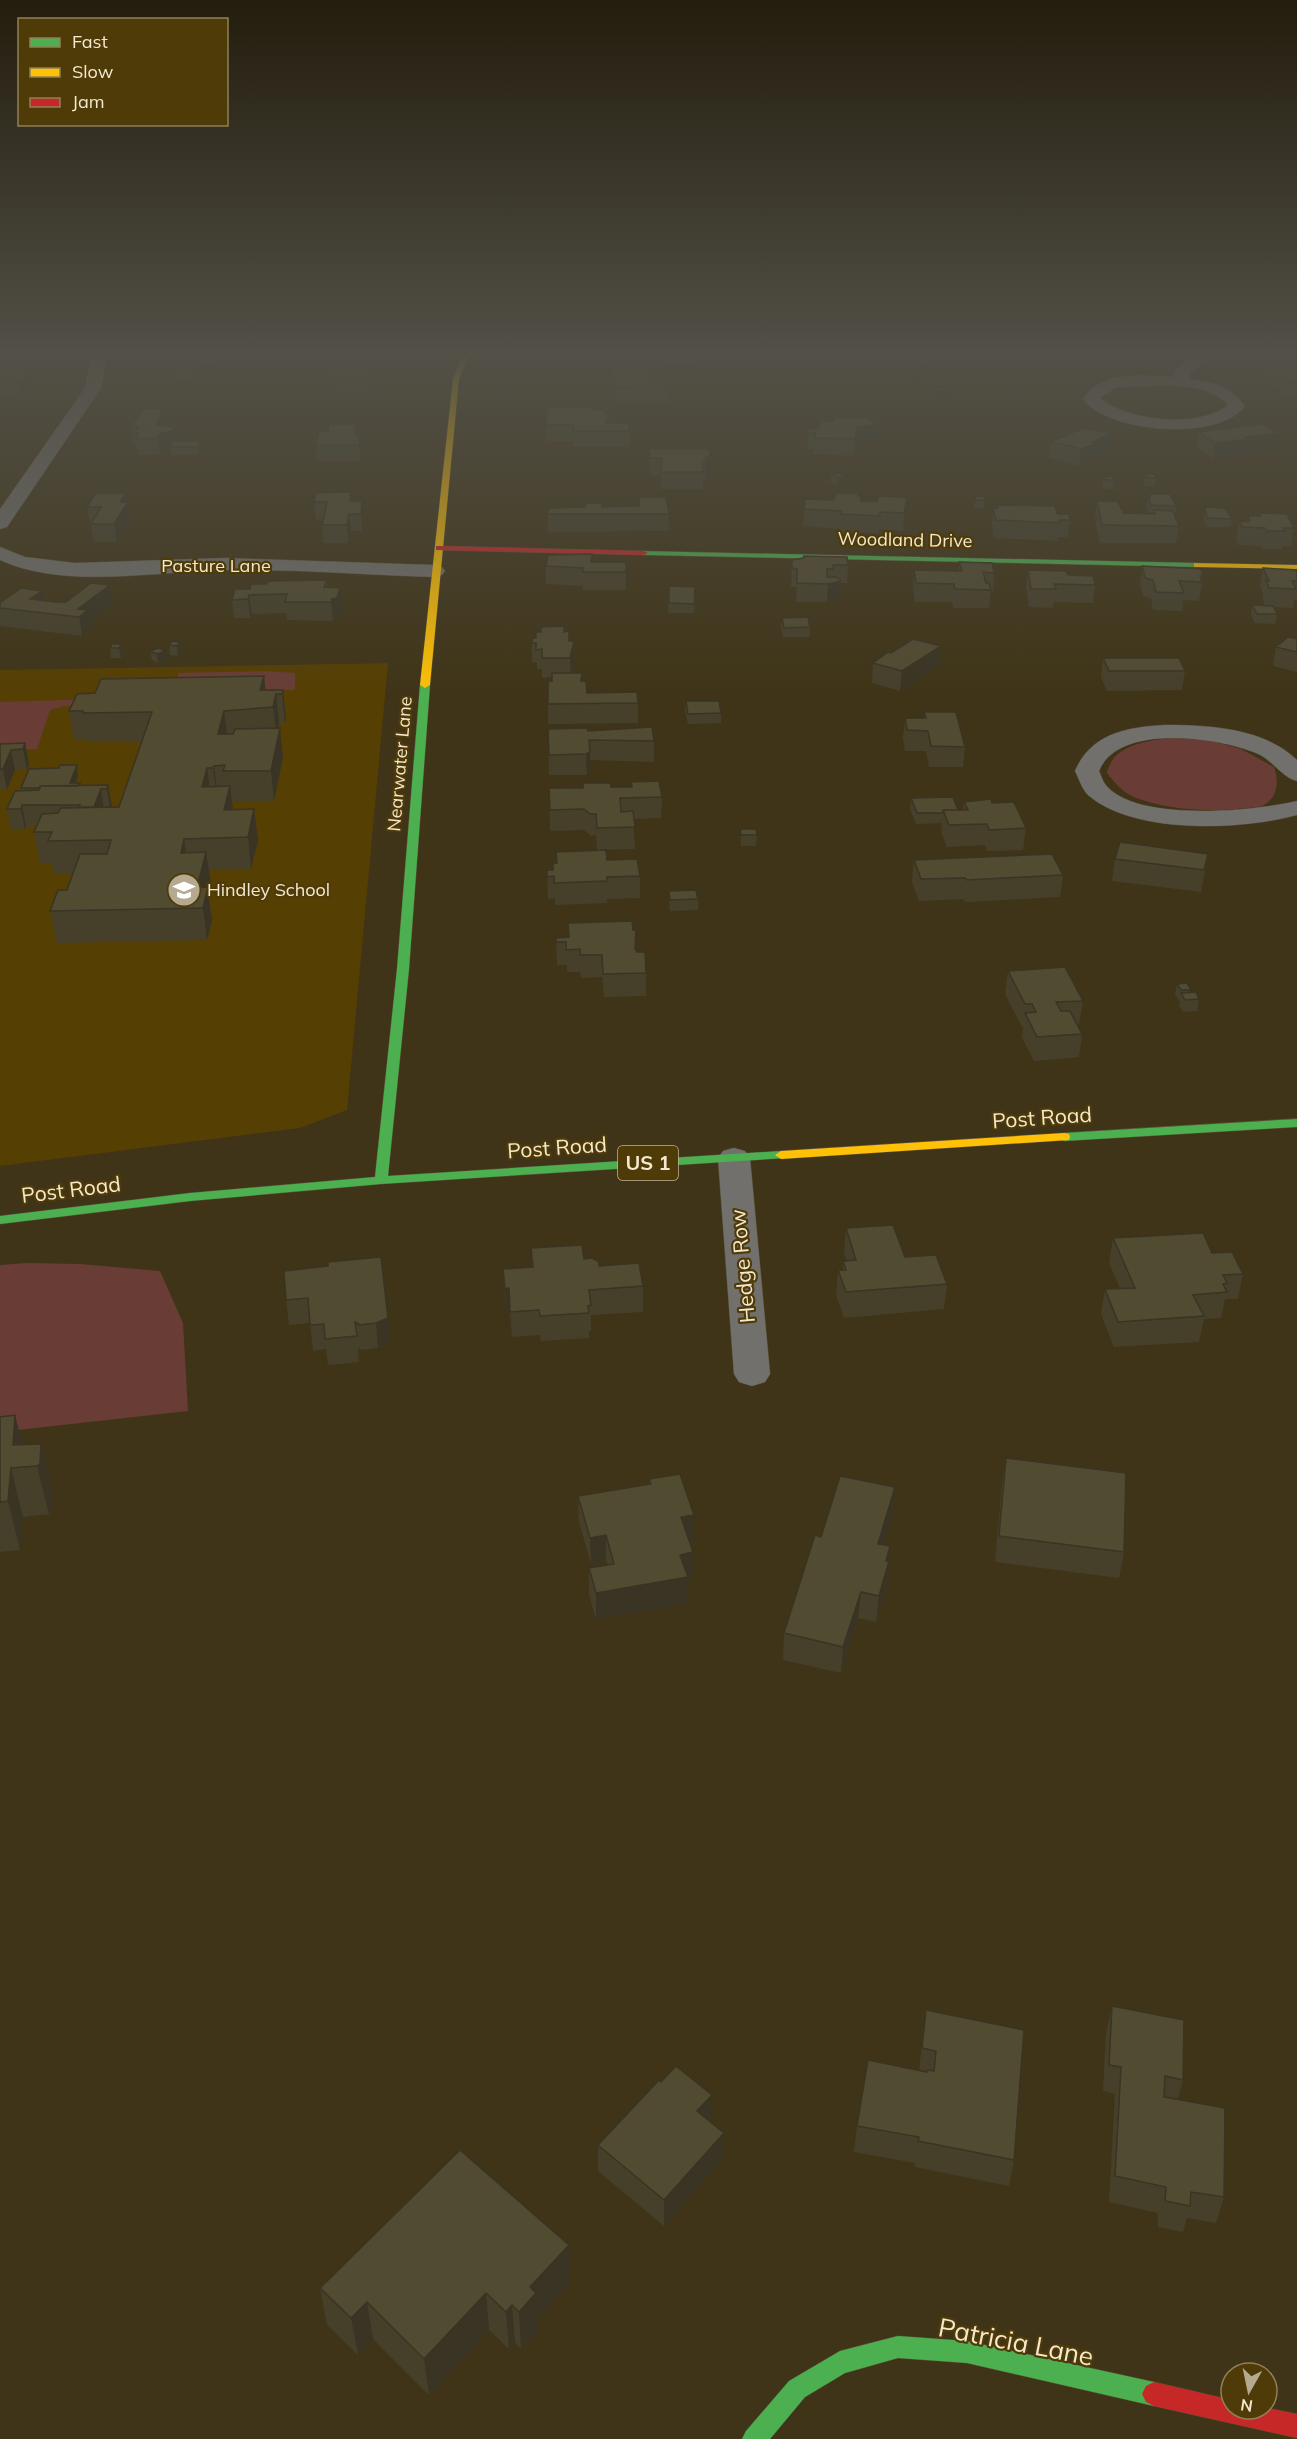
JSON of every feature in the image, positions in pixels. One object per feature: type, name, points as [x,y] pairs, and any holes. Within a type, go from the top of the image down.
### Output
[{"type":"street","points":[[0,523],[38,468]]},
{"type":"street","name":"Nearwater Lane","points":[[381,1180],[403,969],[408,874],[435,571],[447,468]]},
{"type":"street","name":"Woodland Drive","points":[[439,548],[1297,567]]},
{"type":"street","name":"Pasture Lane","points":[[0,553],[23,562],[62,568],[226,564],[435,571]]},
{"type":"street","points":[[1297,774],[1285,760],[1264,748],[1218,735],[1175,731],[1137,735],[1110,743],[1091,759],[1087,771],[1096,788],[1115,801],[1140,810],[1221,820],[1297,808]]},
{"type":"street","name":"Post Road","points":[[0,1220],[190,1197],[381,1180],[1297,1123]]},
{"type":"street","name":"Hedge Row","points":[[734,1158],[752,1374]]},
{"type":"street","name":"Patricia Lane","points":[[754,2439],[797,2389],[840,2363],[898,2347],[967,2352],[1297,2426]]},
{"type":"shaded area","name":"Hindley School","points":[[388,663],[347,1110],[300,1128],[0,1166],[0,670]]},
{"type":"shaded area","points":[[266,671],[295,673],[295,690],[175,693],[178,673]]},
{"type":"shaded area","points":[[97,699],[95,705],[64,706],[50,710],[37,749],[0,751],[0,702]]},
{"type":"shaded area","points":[[1175,737],[1211,741],[1241,749],[1274,767],[1277,784],[1271,799],[1259,807],[1220,810],[1176,808],[1147,802],[1130,795],[1119,787],[1107,773],[1117,755],[1125,749],[1144,742]]},
{"type":"shaded area","points":[[80,1264],[160,1271],[183,1323],[188,1411],[0,1432],[0,1265]]},
{"type":"building","points":[[661,468],[703,468],[703,472],[661,472]]},
{"type":"building","points":[[839,473],[846,476],[839,477],[831,474]]},
{"type":"building","points":[[1145,474],[1154,474],[1156,478],[1146,477]]},
{"type":"building","points":[[1112,476],[1114,480],[1106,480],[1103,477]]},
{"type":"building","points":[[351,492],[350,501],[362,501],[361,514],[349,514],[347,525],[322,525],[327,502],[314,502],[316,493]]},
{"type":"building","points":[[96,493],[126,493],[120,502],[128,502],[114,524],[91,524],[101,507],[87,507]]},
{"type":"building","points":[[836,493],[858,493],[861,501],[877,501],[878,497],[887,496],[907,498],[904,513],[880,512],[880,516],[804,509],[805,499],[834,500]]},
{"type":"building","points":[[1149,494],[1170,494],[1176,506],[1151,505]]},
{"type":"building","points":[[976,496],[985,497],[985,500],[975,500]]},
{"type":"building","points":[[639,497],[666,497],[669,514],[548,514],[548,508],[585,507],[586,503],[602,503],[602,507],[639,506]]},
{"type":"building","points":[[1097,501],[1117,501],[1124,513],[1155,514],[1154,510],[1173,511],[1179,526],[1102,525]]},
{"type":"building","points":[[997,505],[1055,506],[1057,514],[1069,514],[1070,520],[1059,520],[1060,523],[996,520],[993,508],[998,508]]},
{"type":"building","points":[[1205,507],[1225,508],[1232,519],[1207,518]]},
{"type":"building","points":[[1260,513],[1287,514],[1294,528],[1283,528],[1285,531],[1267,531],[1265,528],[1242,527],[1239,522],[1250,521],[1248,517],[1261,516]]},
{"type":"building","points":[[592,554],[591,562],[626,562],[626,572],[583,572],[583,568],[546,566],[548,555]]},
{"type":"building","points":[[804,556],[847,557],[848,565],[833,565],[833,569],[827,569],[827,577],[836,577],[841,581],[828,584],[797,583],[797,569],[792,568],[792,560]]},
{"type":"building","points":[[959,562],[992,563],[994,573],[983,572],[991,590],[955,589],[954,584],[916,583],[914,570],[962,571]]},
{"type":"building","points":[[1142,566],[1201,569],[1202,582],[1179,581],[1184,593],[1156,592],[1153,580],[1145,578]]},
{"type":"building","points":[[1263,568],[1297,570],[1297,581],[1292,581],[1296,589],[1269,588],[1266,580],[1269,581]]},
{"type":"building","points":[[1028,570],[1066,571],[1068,575],[1093,576],[1095,585],[1054,584],[1056,589],[1031,589]]},
{"type":"building","points":[[327,580],[324,587],[340,588],[337,598],[332,599],[331,602],[285,602],[287,594],[249,595],[248,599],[232,600],[235,589],[250,589],[251,584],[266,584],[269,581]]},
{"type":"building","points":[[91,583],[110,585],[78,609],[88,610],[79,617],[0,608],[0,603],[21,588],[42,591],[30,599],[66,602]]},
{"type":"building","points":[[669,586],[695,587],[694,604],[669,603]]},
{"type":"building","points":[[1252,605],[1273,606],[1277,614],[1257,614]]},
{"type":"building","points":[[808,617],[810,627],[784,628],[782,618]]},
{"type":"building","points":[[564,626],[564,632],[569,631],[569,641],[574,641],[570,658],[542,658],[542,649],[536,650],[536,643],[532,643],[532,638],[536,638],[536,632],[541,632],[541,627]]},
{"type":"building","points":[[1288,637],[1297,639],[1297,652],[1276,647]]},
{"type":"building","points":[[913,639],[941,646],[902,671],[873,663],[888,652],[891,653]]},
{"type":"building","points":[[172,641],[180,642],[177,646],[169,645]]},
{"type":"building","points":[[112,644],[121,644],[119,648],[110,648]]},
{"type":"building","points":[[159,648],[165,651],[157,654],[150,651]]},
{"type":"building","points":[[1103,658],[1179,658],[1185,671],[1109,671]]},
{"type":"building","points":[[552,673],[582,673],[581,681],[586,681],[587,693],[637,692],[638,703],[548,704],[548,681],[552,681]]},
{"type":"building","points":[[264,676],[260,690],[283,690],[282,694],[276,694],[273,707],[224,711],[218,734],[233,734],[235,729],[280,728],[271,771],[223,771],[225,765],[214,766],[207,768],[202,787],[230,786],[224,810],[254,809],[248,837],[184,839],[181,853],[206,852],[197,888],[208,887],[203,908],[50,911],[58,890],[67,890],[80,854],[107,854],[111,840],[48,841],[52,832],[34,832],[42,814],[58,813],[61,808],[119,807],[152,712],[83,713],[83,711],[69,711],[77,694],[95,693],[101,679]]},
{"type":"building","points":[[686,701],[719,701],[721,713],[688,714]]},
{"type":"building","points":[[924,712],[956,712],[965,747],[931,746],[928,731],[907,730],[905,718],[926,718]]},
{"type":"building","points":[[652,727],[654,741],[589,740],[590,752],[586,754],[549,755],[548,729],[587,728],[588,731]]},
{"type":"building","points":[[25,743],[23,749],[11,750],[3,769],[0,769],[0,744]]},
{"type":"building","points":[[60,765],[77,765],[70,783],[80,783],[78,786],[21,788],[29,769],[59,768]]},
{"type":"building","points":[[659,781],[662,797],[620,798],[621,812],[633,811],[635,827],[597,828],[596,814],[590,814],[584,809],[550,810],[549,788],[583,788],[583,783],[611,783],[611,787],[632,787],[631,782]]},
{"type":"building","points":[[108,785],[107,789],[101,789],[94,807],[22,805],[21,809],[7,809],[15,791],[39,790],[40,786]]},
{"type":"building","points":[[953,797],[958,810],[943,810],[943,813],[917,813],[911,798]]},
{"type":"building","points":[[991,799],[992,803],[1014,802],[1026,828],[989,830],[987,824],[949,825],[943,810],[968,810],[964,802]]},
{"type":"building","points":[[740,829],[756,829],[757,835],[741,835]]},
{"type":"building","points":[[1120,842],[1208,854],[1204,870],[1115,859]]},
{"type":"building","points":[[606,850],[607,860],[637,859],[640,876],[607,877],[607,881],[554,883],[554,876],[547,877],[547,870],[553,870],[553,863],[557,863],[556,852]]},
{"type":"building","points":[[1052,854],[1063,875],[967,880],[965,878],[921,879],[914,860]]},
{"type":"building","points":[[696,890],[698,899],[670,900],[669,891]]},
{"type":"building","points":[[632,921],[633,930],[636,930],[635,949],[637,952],[645,952],[646,973],[603,974],[602,955],[580,955],[580,949],[566,950],[566,942],[556,942],[556,938],[569,937],[568,923]]},
{"type":"building","points":[[1065,967],[1083,1001],[1056,1002],[1061,1011],[1070,1011],[1082,1034],[1037,1037],[1025,1013],[1036,1012],[1032,1004],[1025,1004],[1008,971]]},
{"type":"building","points":[[1187,983],[1191,990],[1181,990],[1177,984]]},
{"type":"building","points":[[1196,992],[1199,999],[1185,1000],[1181,993]]},
{"type":"building","points":[[893,1225],[905,1257],[936,1255],[947,1284],[846,1292],[838,1270],[846,1270],[843,1261],[856,1260],[846,1228]]},
{"type":"building","points":[[1203,1233],[1212,1253],[1232,1252],[1243,1274],[1223,1275],[1227,1283],[1223,1284],[1227,1292],[1193,1295],[1204,1316],[1118,1322],[1105,1289],[1135,1288],[1113,1238]]},
{"type":"building","points":[[582,1245],[584,1259],[592,1258],[599,1262],[599,1266],[639,1263],[643,1286],[589,1290],[591,1305],[588,1306],[589,1313],[540,1316],[539,1310],[510,1312],[509,1288],[505,1289],[503,1269],[533,1267],[531,1248]]},
{"type":"building","points":[[381,1257],[388,1318],[376,1323],[360,1325],[355,1322],[357,1336],[325,1339],[324,1324],[310,1325],[308,1298],[286,1300],[284,1271],[328,1266],[328,1262]]},
{"type":"building","points":[[15,1415],[13,1445],[41,1444],[40,1464],[11,1468],[8,1501],[0,1502],[0,1417]]},
{"type":"building","points":[[1006,1458],[1126,1473],[1124,1552],[999,1536]]},
{"type":"building","points":[[680,1474],[694,1515],[681,1517],[693,1552],[680,1555],[688,1577],[596,1593],[589,1568],[614,1564],[606,1535],[590,1538],[578,1496],[651,1484],[649,1479]]},
{"type":"building","points":[[840,1476],[895,1487],[878,1544],[890,1546],[886,1561],[889,1561],[879,1596],[861,1592],[843,1647],[784,1633],[815,1535],[821,1537]]},
{"type":"building","points":[[1112,2006],[1184,2020],[1183,2080],[1165,2076],[1164,2097],[1225,2108],[1224,2197],[1191,2192],[1190,2206],[1165,2201],[1166,2187],[1115,2176],[1121,2067],[1109,2065]]},
{"type":"building","points":[[926,2010],[1024,2030],[1014,2160],[918,2141],[919,2137],[857,2126],[868,2060],[927,2072],[927,2070],[934,2071],[936,2051],[922,2048]]},
{"type":"building","points":[[676,2066],[712,2095],[697,2111],[724,2133],[664,2200],[598,2145],[659,2080],[661,2082]]},
{"type":"building","points":[[460,2150],[569,2245],[530,2287],[536,2293],[519,2312],[512,2305],[506,2312],[486,2293],[424,2359],[367,2302],[351,2318],[320,2288]]},
{"type":"traffic: fast","points":[[644,553],[1197,565]]},
{"type":"traffic: fast","points":[[381,1180],[403,969],[425,685]]},
{"type":"traffic: fast","points":[[1064,1137],[1297,1123]]},
{"type":"traffic: fast","points":[[0,1220],[190,1197],[381,1180],[781,1155]]},
{"type":"traffic: fast","points":[[754,2439],[797,2389],[840,2363],[898,2347],[967,2352],[1154,2394]]},
{"type":"traffic: slow","points":[[425,685],[447,468]]},
{"type":"traffic: slow","points":[[1197,565],[1297,567]]},
{"type":"traffic: slow","points":[[781,1155],[1064,1137]]},
{"type":"traffic: jam","points":[[439,548],[644,553]]},
{"type":"traffic: jam","points":[[1154,2394],[1297,2426]]},
{"type":"place","name":"Hindley School","points":[[184,890]]}]
